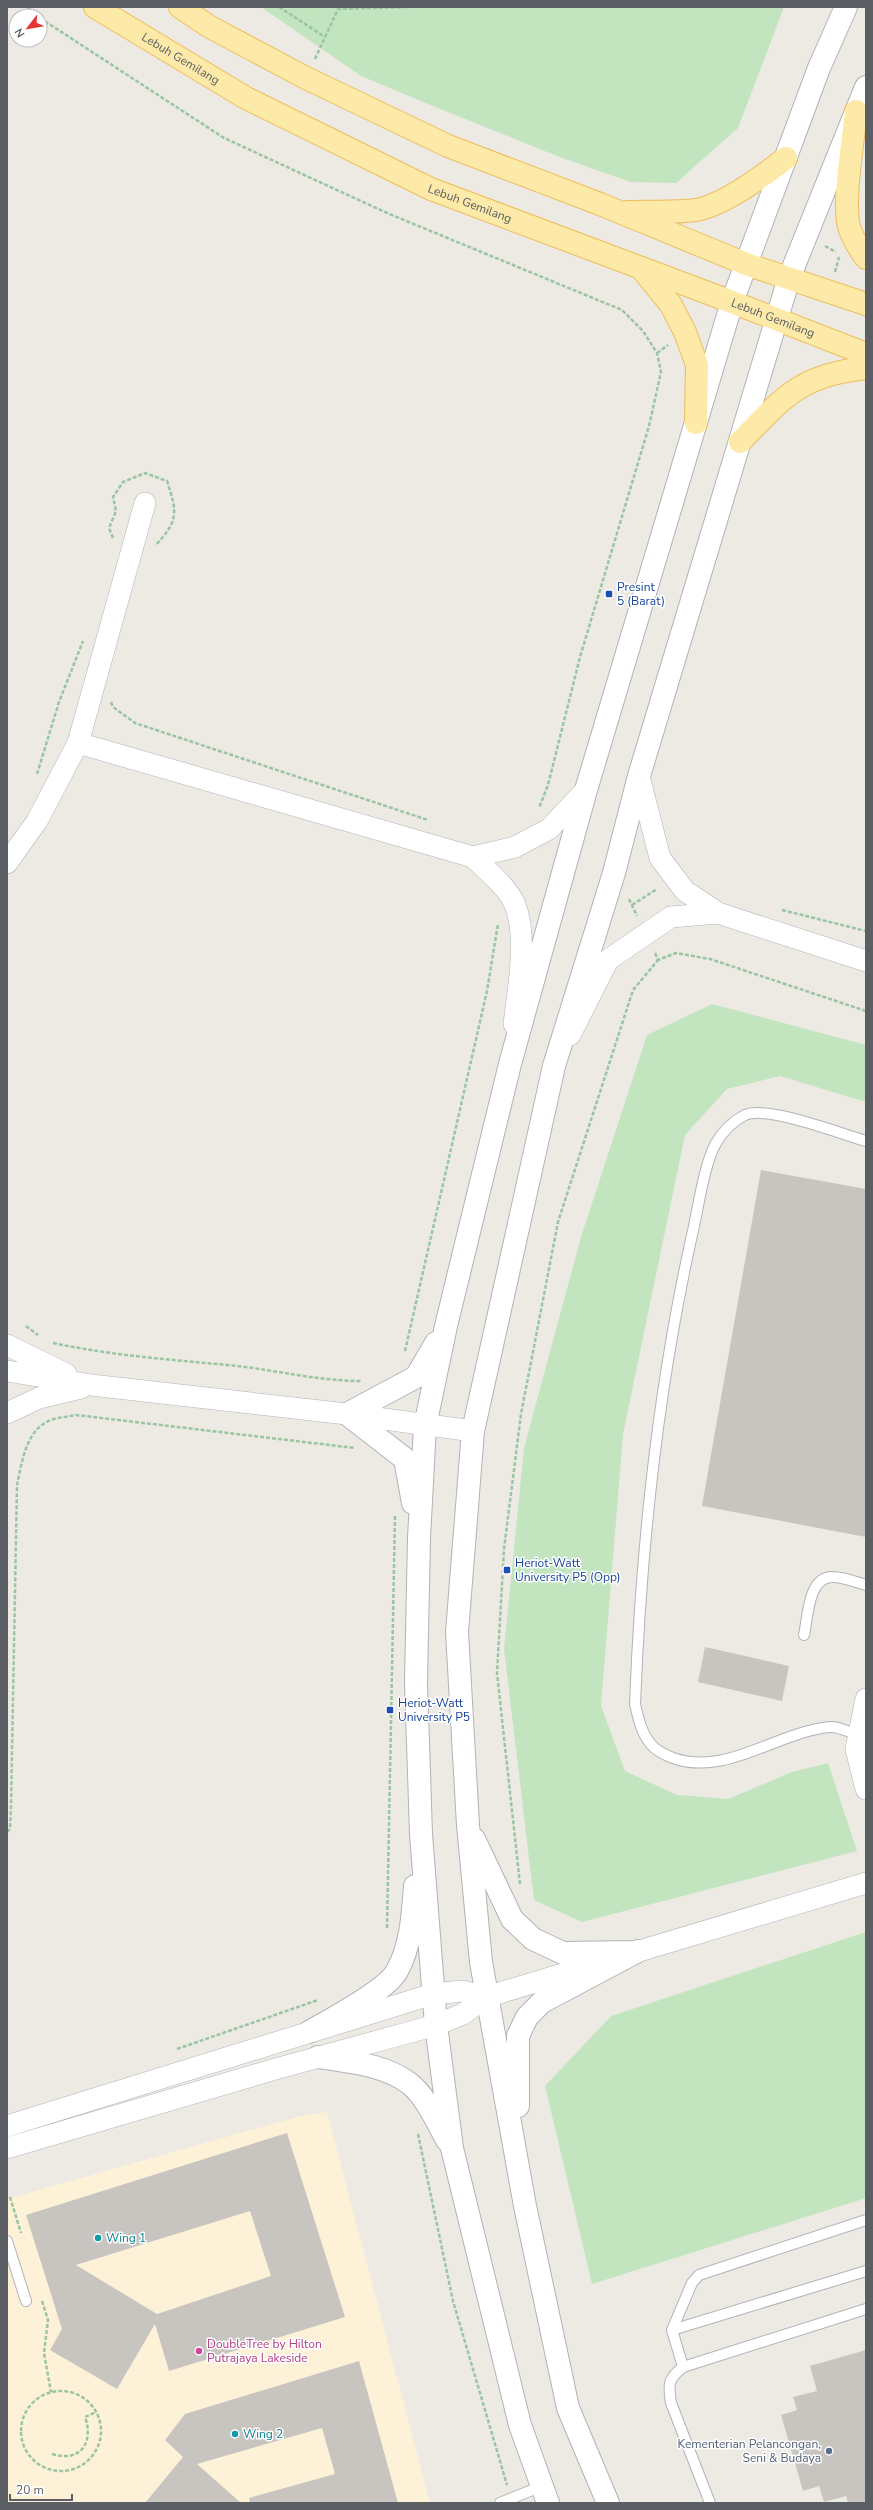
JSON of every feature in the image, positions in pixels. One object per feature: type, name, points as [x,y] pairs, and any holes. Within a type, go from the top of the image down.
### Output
[{"type":"main road","name":"Lebuh Gemilang","points":[[95,7],[246,98],[431,190],[640,267],[866,354]]},
{"type":"main road","points":[[180,7],[210,26],[306,78],[448,146],[621,213],[746,264],[866,304]]},
{"type":"main road","points":[[856,111],[848,222],[856,244],[866,258]]},
{"type":"main road","points":[[621,213],[697,210],[732,195],[759,180],[786,158]]},
{"type":"main road","points":[[640,267],[671,305],[685,332],[697,365],[696,423]]},
{"type":"main road","points":[[740,442],[781,400],[812,379],[840,370],[866,368]]},
{"type":"street","points":[[545,2494],[520,2425],[452,2148],[436,2025],[421,1834],[416,1682],[419,1538],[425,1426],[446,1326],[510,1064],[586,790],[732,302],[819,68],[846,7]]},
{"type":"street","points":[[608,2503],[568,2408],[525,2206],[486,1997],[468,1825],[457,1632],[473,1432],[554,1066],[614,873],[639,776],[789,278],[866,87]]},
{"type":"street","points":[[7,863],[37,821],[78,742],[145,503]]},
{"type":"street","points":[[78,742],[473,857],[516,847],[549,829],[586,790]]},
{"type":"street","points":[[639,776],[660,858],[685,891],[718,913],[866,960]]},
{"type":"street","points":[[473,857],[503,888],[516,906],[522,950],[510,1064]]},
{"type":"street","points":[[554,1066],[608,960],[646,936],[671,917],[718,913]]},
{"type":"street","points":[[348,1414],[416,1377],[446,1326]]},
{"type":"street","points":[[7,1345],[91,1385]]},
{"type":"street","points":[[7,1371],[91,1385],[348,1414],[473,1432]]},
{"type":"street","points":[[7,1413],[39,1398],[91,1385]]},
{"type":"street","points":[[348,1414],[405,1460],[419,1538]]},
{"type":"street","points":[[866,1700],[856,1749],[866,1789]]},
{"type":"street","points":[[468,1825],[512,1919],[533,1939],[563,1953],[638,1952]]},
{"type":"street","points":[[309,2032],[384,1985],[398,1970],[408,1937],[421,1834]]},
{"type":"street","points":[[7,2148],[318,2057],[436,2025],[463,2014],[486,1997],[866,1883]]},
{"type":"street","points":[[525,2206],[516,2068],[518,2036],[527,2016],[542,2002],[638,1952]]},
{"type":"street","points":[[7,2126],[433,1994],[462,1991],[486,1997]]},
{"type":"street","points":[[318,2057],[387,2071],[411,2084],[429,2109],[452,2148]]},
{"type":"lane","points":[[859,1735],[832,1727],[805,1731],[714,1763],[686,1762],[664,1754],[650,1744],[640,1724],[635,1704],[652,1481],[674,1322],[707,1172],[715,1144],[729,1126],[746,1115],[765,1112],[866,1141]]},
{"type":"lane","points":[[804,1635],[814,1586],[822,1578],[833,1577],[866,1585]]},
{"type":"lane","points":[[683,2366],[672,2330],[692,2283],[700,2275],[866,2220]]},
{"type":"lane","points":[[7,2241],[26,2301]]},
{"type":"lane","points":[[672,2330],[866,2271]]},
{"type":"lane","points":[[710,2503],[671,2402],[669,2387],[672,2376],[683,2366],[866,2310]]},
{"type":"lane","points":[[500,2503],[511,2498],[545,2494]]},
{"type":"path","points":[[279,7],[325,37]]},
{"type":"path","points":[[306,78],[338,9],[411,7]]},
{"type":"path","points":[[48,23],[224,138],[387,213],[622,310],[647,336],[657,353],[661,372],[649,426],[580,657],[548,785],[537,814]]},
{"type":"path","points":[[116,545],[109,528],[116,511],[113,497],[123,482],[145,473],[167,482],[175,504],[172,528],[151,551]]},
{"type":"path","points":[[35,780],[59,702],[83,640]]},
{"type":"path","points":[[109,695],[113,707],[135,723],[432,822]]},
{"type":"path","points":[[614,873],[632,905],[658,960]]},
{"type":"path","points":[[399,1387],[487,991],[503,888]]},
{"type":"path","points":[[521,1888],[497,1673],[504,1549],[521,1414],[558,1222],[633,990],[658,960],[676,953],[710,959],[866,1011]]},
{"type":"path","points":[[26,1326],[44,1339]]},
{"type":"path","points":[[48,1341],[86,1350],[238,1366],[287,1374],[347,1381],[368,1380]]},
{"type":"path","points":[[7,1832],[10,1829],[12,1806],[17,1485],[24,1454],[36,1430],[51,1420],[76,1415],[361,1449]]},
{"type":"path","points":[[387,1932],[395,1511]]},
{"type":"path","points":[[171,2052],[320,2000]]},
{"type":"path","points":[[418,2130],[452,2300],[511,2498]]},
{"type":"path","points":[[10,2197],[18,2221]]},
{"type":"path","points":[[51,2392],[72,2393],[82,2397],[96,2412],[100,2424],[100,2438],[96,2450],[88,2460],[77,2468],[64,2471],[51,2470],[39,2464],[29,2455],[23,2444],[21,2431],[23,2418],[30,2406],[39,2397],[51,2392]]},
{"type":"path","points":[[52,2454],[70,2456],[81,2451],[87,2442],[89,2430],[85,2417],[96,2412]]},
{"type":"shaded area","name":"DoubleTree by Hilton Putrajaya Lakeside","points":[[327,2112],[430,2503],[7,2503],[7,2199],[297,2117]]},
{"type":"green space","points":[[261,7],[784,7],[738,128],[676,183],[631,182],[562,158],[361,76]]},
{"type":"green space","points":[[712,1004],[866,1045],[866,1102],[780,1076],[727,1089],[685,1135],[623,1434],[601,1706],[625,1771],[677,1795],[728,1799],[792,1772],[828,1763],[857,1851],[582,1922],[534,1900],[504,1649],[524,1448],[581,1237],[647,1035]]},
{"type":"green space","points":[[866,1932],[866,2198],[592,2284],[545,2086],[611,2016]]},
{"type":"building","points":[[761,1170],[866,1189],[866,1537],[702,1506]]},
{"type":"building","points":[[705,1647],[789,1666],[782,1701],[698,1682]]},
{"type":"building","name":"Wing 1","points":[[287,2133],[345,2317],[169,2371],[155,2324],[117,2389],[50,2350],[62,2329],[26,2215]],"holes":[[[250,2211],[271,2276],[157,2314],[76,2265]]]},
{"type":"building","name":"Kementerian Pelancongan, Seni & Budaya","points":[[866,2350],[866,2503],[848,2503],[846,2496],[824,2502],[819,2486],[803,2491],[781,2415],[797,2410],[793,2397],[817,2391],[810,2366]]},
{"type":"building","name":"Wing 2","points":[[359,2361],[398,2503],[250,2503],[249,2498],[335,2474],[322,2428],[197,2464],[241,2503],[145,2503],[183,2457],[165,2440],[185,2414]]},
{"type":"place","name":"Presint 5 (Barat)","points":[[609,594]]},
{"type":"place","name":"Heriot-Watt University P5 (Opp)","points":[[507,1570]]},
{"type":"place","name":"Heriot-Watt University P5","points":[[390,1710]]},
{"type":"place","name":"Wing 1","points":[[98,2238]]},
{"type":"place","name":"DoubleTree by Hilton Putrajaya Lakeside","points":[[199,2351]]},
{"type":"place","name":"Wing 2","points":[[235,2434]]},
{"type":"place","name":"Kementerian Pelancongan, Seni & Budaya","points":[[829,2451]]}]
